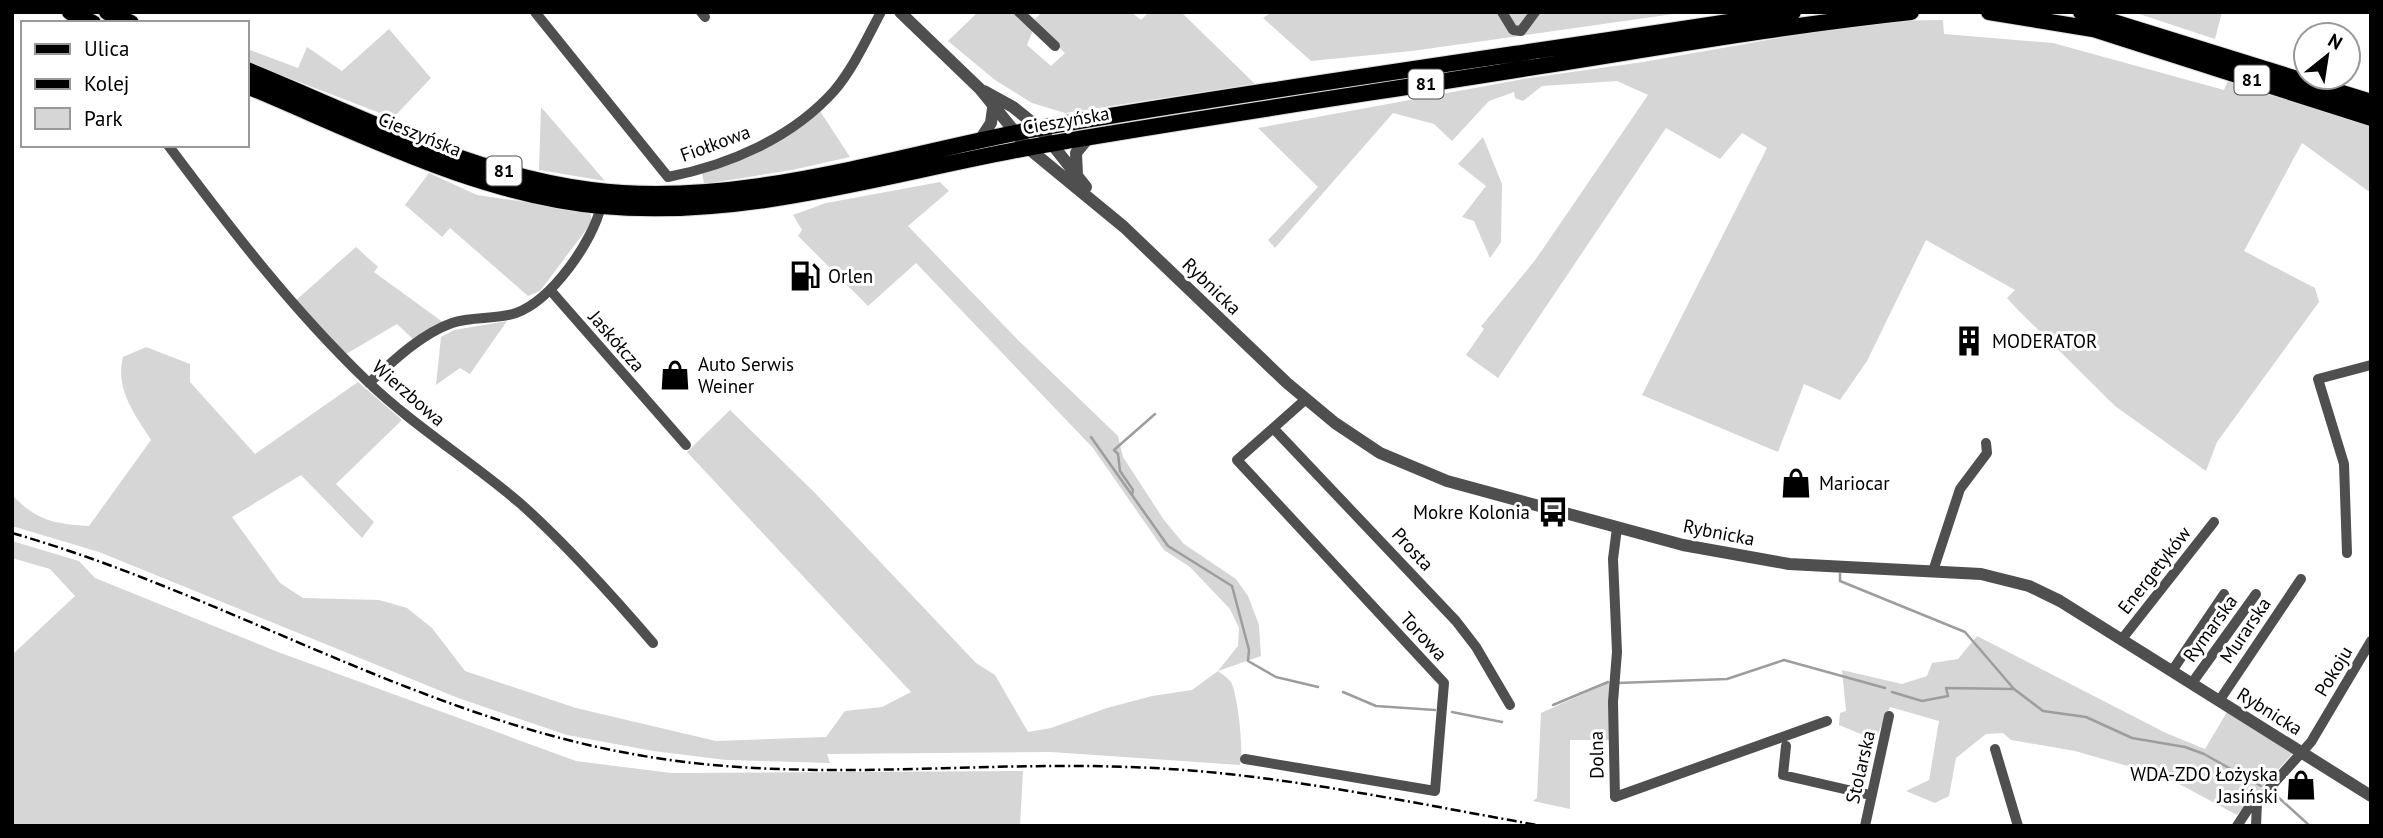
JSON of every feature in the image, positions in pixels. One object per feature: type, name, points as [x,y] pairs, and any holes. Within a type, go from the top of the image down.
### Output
[{"type":"main road","points":[[107,12],[127,21]]},
{"type":"main road","name":"Cieszyńska","points":[[248,70],[469,160],[529,178],[590,190],[648,195],[732,190],[1039,128],[1793,12]]},
{"type":"main road","name":"Cieszyńska","points":[[248,86],[464,174],[517,191],[601,206],[684,209],[752,203],[1089,137],[1774,30],[1911,12]]},
{"type":"main road","name":"81","points":[[1989,12],[2093,29],[2371,118]]},
{"type":"main road","name":"81","points":[[2081,12],[2371,102]]},
{"type":"street","name":"Fiołkowa","points":[[535,12],[668,177],[697,171],[731,158],[794,128],[836,89],[881,12]]},
{"type":"street","points":[[900,12],[981,89]]},
{"type":"street","points":[[1019,12],[1055,46]]},
{"type":"street","points":[[1502,12],[1513,30],[1521,31],[1535,12]]},
{"type":"street","name":"Rybnicka","points":[[981,89],[1028,148],[1104,209],[1306,399],[1356,438],[1415,470],[1617,528],[1751,559],[1833,567],[1981,574],[2029,586],[2060,601],[2122,639],[2371,796]]},
{"type":"street","name":"Rybnicka","points":[[981,89],[1013,107],[1039,128],[1049,144],[1104,209]]},
{"type":"street","points":[[979,141],[991,123],[993,107]]},
{"type":"street","points":[[1077,175],[1076,153],[1089,137]]},
{"type":"street","name":"Wierzbowa","points":[[170,147],[304,318],[369,383],[448,449],[519,502],[576,554],[653,643]]},
{"type":"street","points":[[369,383],[400,355],[452,323],[517,313],[551,291],[596,227],[601,206]]},
{"type":"street","name":"Jaskółcza","points":[[551,291],[686,445]]},
{"type":"street","points":[[2347,553],[2344,464],[2318,379],[2371,365]]},
{"type":"street","name":"Torowa","points":[[1245,760],[1435,791],[1444,682],[1237,460],[1306,399]]},
{"type":"street","name":"Prosta","points":[[1274,429],[1456,621],[1476,647],[1510,705]]},
{"type":"street","points":[[1933,571],[1950,511],[1960,489],[1987,453],[1986,443]]},
{"type":"street","name":"Energetyków","points":[[2122,639],[2214,522]]},
{"type":"street","name":"Dolna","points":[[1617,528],[1614,559],[1617,652],[1613,702],[1615,797],[1827,721]]},
{"type":"street","name":"Murarska","points":[[2219,701],[2301,579]]},
{"type":"street","points":[[2172,671],[2224,594]]},
{"type":"street","name":"Rymarska","points":[[2192,683],[2256,594]]},
{"type":"street","name":"Pokoju","points":[[2301,753],[2311,742],[2371,641]]},
{"type":"street","name":"Stolarska","points":[[1865,826],[1889,716]]},
{"type":"street","points":[[1786,746],[1783,775],[1870,795]]},
{"type":"street","points":[[1995,749],[2018,826]]},
{"type":"street","points":[[2238,825],[2250,806],[2257,802],[2301,753]]},
{"type":"street","points":[[2256,826],[2257,802]]},
{"type":"green space","points":[[978,12],[1015,12],[1033,30],[1027,45],[1051,66],[1065,53],[1032,22],[1042,12],[1131,12],[1141,20],[1149,12],[1181,12],[1255,84],[1065,113],[1032,103],[995,80],[948,41]]},
{"type":"green space","points":[[1272,12],[1688,12],[1412,51],[1311,61],[1263,18]]},
{"type":"green space","points":[[2133,12],[2222,12],[2215,39]]},
{"type":"green space","points":[[1943,20],[1944,34],[2053,43],[2224,90],[2229,78],[2371,126],[2371,193],[2302,143],[2244,251],[2315,288],[2319,302],[2217,442],[2206,471],[2115,406],[2007,298],[2015,290],[1926,240],[1867,361],[1840,400],[1804,384],[1778,452],[1642,395],[1767,148],[1742,133],[1720,159],[1666,128],[1498,378],[1466,355],[1484,329],[1481,326],[1536,259],[1648,95],[1617,81],[1542,86],[1523,101],[1515,98],[1514,92],[1489,101],[1452,141],[1434,124],[1393,113],[1275,248],[1268,240],[1318,187],[1258,128],[1529,78],[1643,62],[1874,21]]},
{"type":"green space","points":[[389,29],[431,78],[393,118],[248,62],[248,49],[298,68],[307,47],[342,71]]},
{"type":"green space","points":[[541,107],[605,181],[539,170]]},
{"type":"green space","points":[[820,111],[850,157],[792,170],[704,184],[702,173]]},
{"type":"green space","points":[[1483,137],[1502,184],[1501,242],[1490,258],[1474,221],[1462,217],[1486,186],[1458,164]]},
{"type":"green space","points":[[429,173],[477,195],[590,211],[592,222],[540,291],[528,296],[450,228],[442,237],[405,205]]},
{"type":"green space","points":[[940,182],[949,191],[908,226],[1019,341],[1118,436],[1123,457],[1164,520],[1184,544],[1236,579],[1248,596],[1259,625],[1261,656],[1218,671],[1238,646],[1239,628],[1230,609],[1190,567],[1164,550],[1093,448],[916,263],[868,306],[798,236],[802,230],[793,215],[826,203]]},
{"type":"green space","points":[[356,247],[378,267],[374,272],[444,323],[416,342],[397,324],[346,354],[294,302]]},
{"type":"green space","points":[[507,321],[470,374],[460,368],[436,385],[441,337],[454,330]]},
{"type":"green space","points":[[146,347],[190,364],[190,382],[255,454],[358,382],[402,420],[336,484],[374,522],[362,538],[301,475],[232,517],[280,583],[303,598],[379,600],[407,608],[432,628],[465,671],[576,708],[716,741],[826,737],[845,711],[882,707],[911,692],[687,452],[730,410],[815,493],[976,663],[995,675],[1028,732],[1051,728],[1107,708],[1152,696],[1192,690],[1218,671],[1231,682],[1234,689],[1241,736],[1240,765],[1051,752],[827,754],[830,763],[726,760],[653,751],[567,735],[458,698],[99,552],[12,526],[12,495],[30,511],[47,520],[89,526],[151,440],[128,400],[121,369],[123,357]]},
{"type":"green space","points":[[12,541],[79,561],[95,578],[278,652],[576,761],[671,773],[1023,771],[1020,826],[12,826],[12,655],[75,596],[50,569],[12,558]]},
{"type":"green space","points":[[1977,636],[2166,733],[2205,749],[2227,712],[2295,751],[2237,815],[2166,777],[2075,751],[2011,740],[2003,733],[1986,734],[1956,758],[1949,796],[1935,803],[1906,791],[1929,780],[1939,721],[1890,707],[1875,740],[1839,725],[1840,713],[1846,711],[1842,670],[1902,684],[1927,676],[1932,663],[1958,659]]},
{"type":"green space","points":[[1612,681],[1610,740],[1570,740],[1570,809],[1533,801],[1537,798],[1541,713]]},
{"type":"waterway","points":[[1132,495],[1133,490],[1120,471],[1118,454],[1114,450],[1155,414]]},
{"type":"waterway","points":[[1091,437],[1168,546],[1232,586],[1249,650],[1248,661],[1276,677],[1318,687]]},
{"type":"waterway","points":[[1840,574],[1840,581],[1965,632],[2014,689],[2043,711],[2086,717],[2132,738],[2185,747],[2204,754],[2261,786]]},
{"type":"waterway","points":[[1618,683],[1727,679],[1784,660],[1885,688]]},
{"type":"waterway","points":[[1553,705],[1608,682]]},
{"type":"waterway","points":[[1892,692],[1922,701],[1948,696],[1946,688],[2013,689]]},
{"type":"waterway","points":[[1343,692],[1376,706],[1435,710]]},
{"type":"waterway","points":[[1452,712],[1502,722]]},
{"type":"waterway","points":[[2278,797],[2310,826]]},
{"type":"railway","points":[[12,533],[91,558],[169,588],[399,684],[477,713],[557,737],[638,755],[699,764],[821,770],[1067,766],[1180,770],[1337,789],[1543,826]]},
{"type":"place","name":"Orlen","points":[[805,276]]},
{"type":"place","name":"MODERATOR","points":[[1969,341]]},
{"type":"place","name":"Auto Serwis Weiner","points":[[675,375]]},
{"type":"place","name":"Mariocar","points":[[1796,483]]},
{"type":"place","name":"Mokre Kolonia","points":[[1553,512]]},
{"type":"place","name":"WDA-ZDO Łożyska Jasiński","points":[[2301,785]]}]
